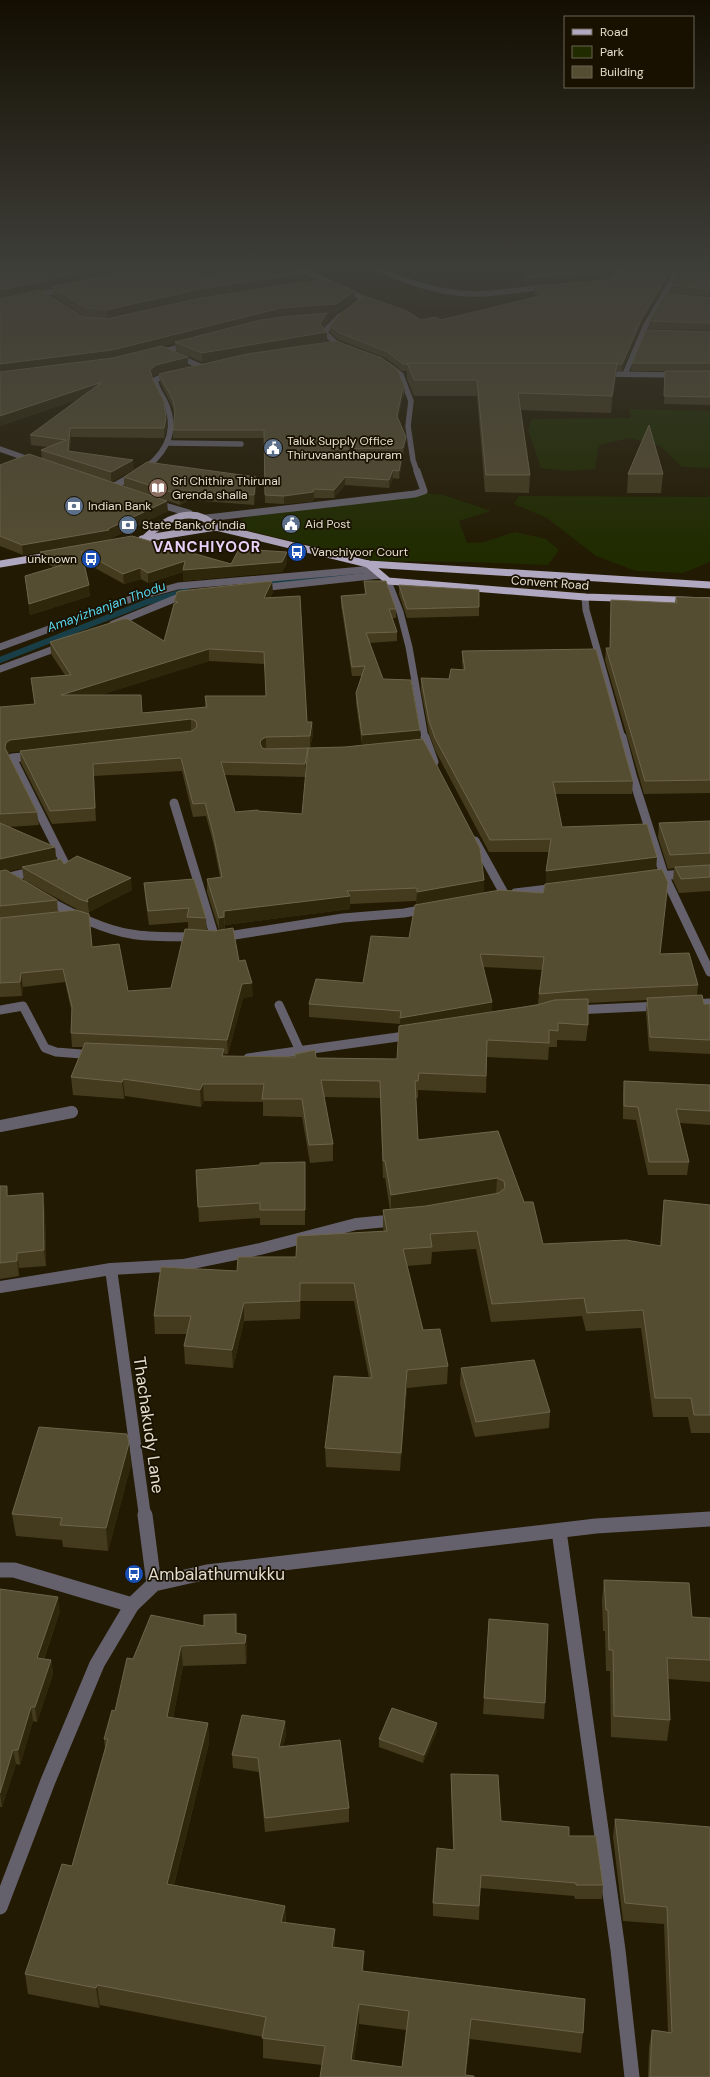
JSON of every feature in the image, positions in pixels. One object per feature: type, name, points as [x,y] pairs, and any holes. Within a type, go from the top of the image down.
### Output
[{"type":"main road","points":[[144,539],[151,531],[189,513],[207,518],[216,527]]},
{"type":"main road","points":[[136,540],[216,527],[371,567],[710,585]]},
{"type":"main road","points":[[0,564],[59,554]]},
{"type":"main road","points":[[371,567],[388,581]]},
{"type":"main road","name":"Convent Road","points":[[388,581],[585,597],[710,601]]},
{"type":"street","points":[[188,361],[200,366]]},
{"type":"street","points":[[625,374],[631,361]]},
{"type":"street","points":[[207,518],[415,494],[424,491],[409,460],[408,426],[411,401],[404,374],[384,362]]},
{"type":"street","points":[[187,369],[207,364]]},
{"type":"street","points":[[118,491],[108,487],[158,458],[171,437],[169,411],[155,380],[176,372]]},
{"type":"street","points":[[594,374],[687,375]]},
{"type":"street","points":[[168,443],[241,444]]},
{"type":"street","points":[[0,449],[39,463]]},
{"type":"street","points":[[146,500],[189,513]]},
{"type":"street","points":[[0,647],[131,599],[178,586],[371,567]]},
{"type":"street","points":[[249,590],[380,575]]},
{"type":"street","points":[[388,581],[396,598],[413,665],[424,745],[440,774]]},
{"type":"street","points":[[108,627],[179,597],[195,596]]},
{"type":"street","points":[[585,597],[586,610],[609,686],[632,775],[664,875],[710,972]]},
{"type":"street","points":[[0,669],[72,642]]},
{"type":"street","points":[[5,878],[65,864],[12,758],[43,755]]},
{"type":"street","points":[[174,803],[215,938]]},
{"type":"street","points":[[472,835],[505,895]]},
{"type":"street","points":[[649,877],[710,872]]},
{"type":"street","points":[[5,878],[19,884]]},
{"type":"street","points":[[489,897],[566,887]]},
{"type":"street","points":[[36,894],[78,917],[100,926],[132,934],[215,938],[343,918],[404,913],[435,907]]},
{"type":"street","points":[[63,919],[78,917]]},
{"type":"street","points":[[560,1011],[710,1003]]},
{"type":"street","points":[[279,1005],[300,1051]]},
{"type":"street","points":[[0,1010],[23,1006],[46,1048],[56,1052],[106,1055]]},
{"type":"street","points":[[235,1059],[300,1051],[425,1032]]},
{"type":"street","points":[[0,1126],[72,1112]]},
{"type":"street","points":[[0,1287],[111,1269],[183,1265],[260,1249],[356,1224],[410,1218]]},
{"type":"street","name":"Thachakudy Lane","points":[[111,1269],[154,1584]]},
{"type":"street","points":[[0,1907],[48,1781],[96,1664],[132,1605],[154,1584],[207,1572],[559,1530],[596,1526],[710,1519]]},
{"type":"street","points":[[559,1530],[618,1950],[632,2077]]},
{"type":"street","points":[[0,1570],[14,1570],[132,1605]]},
{"type":"green space","points":[[629,409],[710,411],[710,468],[682,467],[660,446],[630,438],[599,445],[595,469],[569,471],[541,468],[528,430],[532,419],[631,418]]},
{"type":"green space","points":[[414,492],[443,495],[491,511],[459,521],[467,543],[484,542],[515,532],[546,539],[559,550],[548,565],[376,561],[246,530],[241,520],[250,516]]},
{"type":"green space","points":[[519,496],[710,497],[710,562],[683,573],[636,571],[596,556],[547,518],[514,504]]},
{"type":"building","points":[[0,361],[25,361],[0,364]]},
{"type":"building","points":[[89,361],[172,361],[156,365],[150,370],[153,380],[164,401],[166,419],[164,428],[70,428],[68,451],[133,460],[111,472],[41,450],[66,440],[30,435],[102,382],[0,416],[0,372]]},
{"type":"building","points":[[217,361],[386,361],[398,370],[405,388],[403,388],[397,416],[406,437],[403,448],[335,449],[331,453],[335,457],[402,456],[399,471],[393,470],[389,480],[345,477],[334,490],[314,489],[313,492],[284,496],[265,495],[264,430],[173,430],[175,411],[173,400],[159,374]]},
{"type":"building","points":[[399,361],[623,361],[622,364],[403,364]]},
{"type":"building","points":[[633,361],[710,361],[710,363],[632,363]]},
{"type":"building","points":[[407,363],[617,363],[612,396],[518,393],[530,475],[486,475],[477,380],[414,380]]},
{"type":"building","points":[[665,371],[710,371],[710,397],[664,396]]},
{"type":"building","points":[[649,425],[663,474],[628,474]]},
{"type":"building","points":[[29,454],[167,501],[108,529],[109,530],[22,545],[0,536],[0,465]]},
{"type":"building","points":[[147,462],[256,477],[254,495],[189,491],[180,495],[124,477]]},
{"type":"building","points":[[132,536],[231,564],[239,549],[287,552],[282,562],[183,570],[185,561],[148,573],[140,568],[123,574],[81,551],[89,585],[29,604],[25,576],[69,563],[40,552]]},
{"type":"building","points":[[272,581],[264,598],[300,596],[307,722],[312,722],[310,736],[266,737],[261,740],[260,743],[262,748],[345,747],[423,739],[480,848],[484,880],[417,892],[417,888],[347,891],[350,896],[224,911],[224,917],[219,918],[207,879],[222,877],[213,833],[205,803],[193,804],[181,758],[93,764],[95,808],[50,811],[20,751],[192,731],[197,727],[196,721],[191,719],[10,740],[6,743],[5,748],[37,812],[0,814],[0,707],[35,704],[31,678],[71,675],[50,642],[123,619],[128,619],[164,641],[174,604],[178,602],[174,601],[177,592]],"holes":[[[209,649],[264,652],[266,696],[205,696],[207,707],[142,713],[141,695],[61,695]],[[308,748],[302,814],[258,810],[235,812],[221,762],[305,764]]]},
{"type":"building","points":[[364,581],[386,581],[396,609],[389,609],[397,632],[366,633],[383,679],[411,680],[420,730],[362,735],[356,693],[365,666],[352,667],[341,596],[366,594]]},
{"type":"building","points":[[399,585],[479,590],[479,607],[407,609]]},
{"type":"building","points":[[676,597],[710,598],[710,780],[645,781],[606,648],[610,648],[611,600],[677,603]]},
{"type":"building","points":[[596,649],[633,781],[553,782],[562,827],[647,824],[657,857],[546,871],[551,839],[490,840],[435,738],[429,721],[421,678],[449,679],[451,669],[465,670],[462,651]]},
{"type":"building","points":[[710,821],[710,853],[670,855],[659,823]]},
{"type":"building","points":[[0,823],[55,847],[0,859]]},
{"type":"building","points":[[77,856],[131,878],[87,899],[88,902],[79,899],[22,867],[61,859],[64,864]]},
{"type":"building","points":[[710,865],[710,877],[681,879],[675,867]]},
{"type":"building","points":[[662,869],[668,882],[660,954],[689,953],[698,985],[587,990],[539,994],[544,957],[480,954],[492,1002],[400,1018],[401,1011],[309,1004],[316,979],[363,983],[371,936],[409,938],[415,905],[500,890],[543,893],[545,884]]},
{"type":"building","points":[[6,870],[57,900],[0,906],[0,871]]},
{"type":"building","points":[[194,879],[206,918],[187,917],[189,908],[148,911],[144,883]]},
{"type":"building","points":[[76,910],[89,914],[92,947],[119,944],[128,991],[171,988],[185,929],[214,931],[233,928],[239,961],[245,960],[252,983],[242,984],[227,1040],[71,1033],[72,1007],[63,969],[21,973],[20,982],[0,983],[0,918]]},
{"type":"building","points":[[702,995],[704,1004],[710,1004],[710,1040],[650,1037],[647,998]]},
{"type":"building","points":[[588,999],[588,1025],[558,1023],[558,1031],[549,1030],[549,1043],[487,1040],[486,1076],[419,1073],[418,1081],[415,1081],[418,1140],[498,1131],[524,1202],[533,1202],[543,1244],[626,1240],[661,1246],[664,1200],[710,1205],[710,1415],[694,1415],[691,1398],[655,1398],[643,1310],[587,1313],[584,1298],[492,1304],[477,1231],[430,1234],[432,1247],[403,1249],[423,1330],[440,1329],[448,1366],[407,1370],[401,1453],[325,1448],[334,1376],[372,1378],[354,1283],[300,1283],[300,1301],[244,1303],[232,1350],[184,1346],[191,1316],[154,1316],[161,1267],[237,1271],[238,1257],[296,1257],[297,1236],[387,1231],[383,1210],[426,1206],[499,1193],[505,1188],[504,1181],[497,1178],[391,1195],[385,1161],[383,1161],[380,1081],[321,1080],[333,1144],[309,1145],[302,1099],[262,1099],[264,1084],[203,1084],[200,1090],[123,1079],[122,1082],[71,1077],[85,1043],[224,1049],[222,1056],[295,1057],[295,1054],[315,1050],[316,1058],[397,1059],[399,1026],[537,1005],[554,1000]]},
{"type":"building","points":[[624,1081],[710,1085],[710,1111],[676,1109],[689,1162],[649,1162],[638,1107],[624,1106]]},
{"type":"building","points":[[305,1162],[305,1210],[260,1210],[260,1203],[198,1207],[196,1170],[260,1165],[260,1163]]},
{"type":"building","points":[[0,1186],[7,1186],[7,1196],[43,1193],[44,1250],[17,1253],[17,1261],[0,1263]]},
{"type":"building","points":[[534,1360],[550,1412],[476,1422],[461,1368]]},
{"type":"building","points":[[39,1427],[127,1434],[129,1443],[106,1528],[60,1525],[62,1518],[12,1514]]},
{"type":"building","points":[[604,1580],[689,1583],[692,1617],[710,1618],[710,1660],[667,1658],[670,1720],[614,1716],[613,1650],[609,1650],[608,1610],[606,1610]]},
{"type":"building","points":[[0,1589],[58,1597],[37,1658],[51,1660],[35,1707],[31,1707],[18,1750],[13,1750],[0,1793]]},
{"type":"building","points":[[236,1614],[236,1633],[246,1635],[245,1643],[181,1646],[167,1717],[208,1723],[167,1884],[285,1906],[281,1922],[335,1929],[332,1947],[364,1951],[362,1971],[585,1999],[583,2033],[471,2019],[465,2075],[474,2077],[320,2077],[325,2046],[262,2038],[266,2017],[97,1985],[96,1988],[25,1974],[62,1864],[72,1866],[108,1739],[104,1739],[112,1710],[115,1711],[127,1658],[133,1659],[151,1615],[204,1626],[204,1615]],"holes":[[[359,2004],[409,2011],[402,2067],[351,2060]]]},
{"type":"building","points":[[489,1619],[548,1624],[545,1703],[484,1698]]},
{"type":"building","points":[[392,1708],[437,1723],[424,1755],[379,1739]]},
{"type":"building","points":[[242,1715],[285,1721],[279,1747],[340,1740],[349,1808],[265,1818],[258,1758],[232,1755]]},
{"type":"building","points":[[451,1774],[498,1775],[501,1821],[569,1827],[569,1836],[596,1836],[603,1885],[576,1885],[576,1883],[481,1875],[479,1906],[433,1903],[437,1848],[454,1850]]},
{"type":"building","points":[[615,1819],[710,1827],[710,2077],[650,2077],[652,2030],[672,2033],[667,1907],[625,1903]]},
{"type":"waterway","name":"Amayizhanjan Thodu","points":[[262,583],[366,573]]},
{"type":"waterway","name":"Amayizhanjan Thodu","points":[[0,660],[147,602],[187,591]]},
{"type":"place","name":"Taluk Supply Office Thiruvananthapuram","points":[[273,448]]},
{"type":"place","name":"Sri Chithira Thirunal Grenda shalla","points":[[158,488]]},
{"type":"place","name":"Indian Bank","points":[[74,506]]},
{"type":"place","name":"Aid Post","points":[[291,524]]},
{"type":"place","name":"State Bank of India","points":[[128,525]]},
{"type":"place","name":"Vanchiyoor Court","points":[[297,552]]},
{"type":"place","name":"unknown","points":[[91,559]]},
{"type":"place","name":"Ambalathumukku","points":[[134,1574]]},
{"type":"district","name":"VANCHIYOOR","points":[[207,547]]}]
